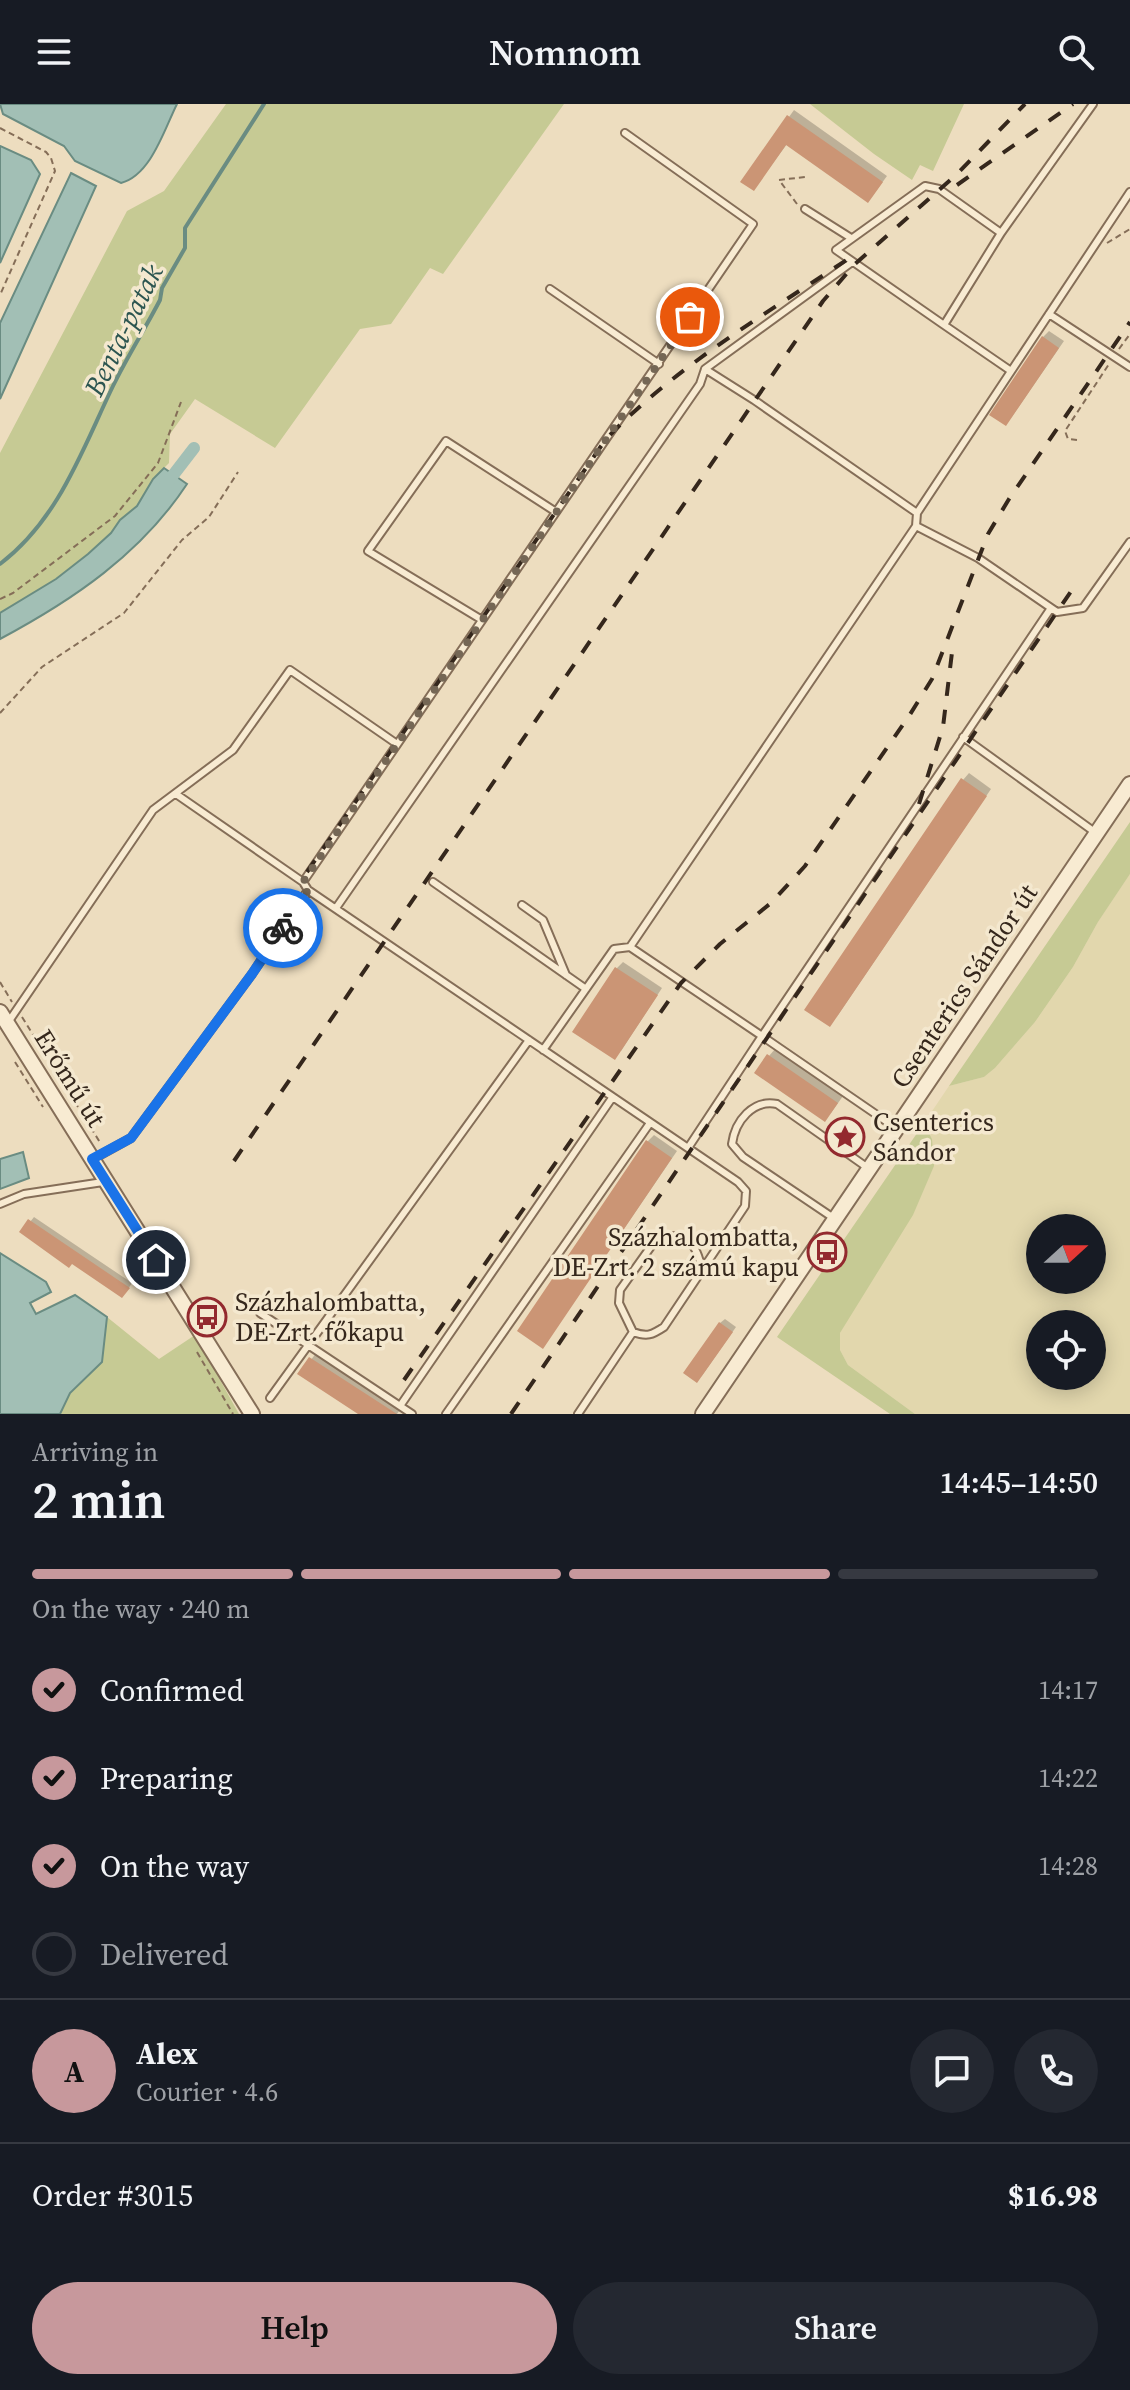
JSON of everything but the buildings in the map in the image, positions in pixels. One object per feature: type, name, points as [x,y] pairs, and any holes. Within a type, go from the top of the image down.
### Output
[{"type":"street","name":"Csenterics Sándor út","points":[[703,1414],[1130,784]]},
{"type":"street","name":"Erőmű út","points":[[4,1018],[100,1156],[107,1182],[252,1414]]},
{"type":"lane","points":[[944,325],[1001,233],[1093,104]]},
{"type":"lane","points":[[303,882],[753,224],[625,133]]},
{"type":"lane","points":[[1001,233],[939,189],[925,186],[836,250],[1011,371]]},
{"type":"lane","points":[[630,947],[916,526],[917,513],[1130,192]]},
{"type":"lane","points":[[805,209],[851,238]]},
{"type":"lane","points":[[336,908],[700,384],[705,369],[852,262]]},
{"type":"lane","points":[[550,289],[659,364]]},
{"type":"lane","points":[[1049,314],[1130,367]]},
{"type":"lane","points":[[705,369],[917,513]]},
{"type":"lane","points":[[482,620],[368,551],[446,441],[556,512]]},
{"type":"lane","points":[[916,526],[978,558],[1057,612],[1083,608],[1130,542]]},
{"type":"lane","points":[[688,1148],[1051,608]]},
{"type":"lane","points":[[4,1018],[16,1009],[153,810],[233,750],[290,670],[397,744]]},
{"type":"lane","points":[[963,737],[1097,833]]},
{"type":"lane","points":[[176,794],[303,882],[308,890],[738,1182],[746,1191],[745,1206],[702,1271],[664,1327],[653,1335],[633,1332],[619,1303],[620,1290],[657,1238],[670,1235],[685,1238],[699,1251],[702,1271]]},
{"type":"lane","points":[[433,882],[586,989]]},
{"type":"lane","points":[[100,1156],[131,1138],[252,974],[308,890]]},
{"type":"lane","points":[[522,905],[543,920],[566,975]]},
{"type":"lane","points":[[543,1050],[614,949],[630,947],[896,1128]]},
{"type":"lane","points":[[270,1398],[529,1040]]},
{"type":"lane","points":[[400,1406],[612,1098]]},
{"type":"lane","points":[[835,1219],[743,1157],[732,1144],[733,1133],[751,1108],[765,1102],[777,1104],[869,1169]]},
{"type":"lane","points":[[446,1414],[650,1123]]},
{"type":"lane","points":[[0,1204],[24,1194],[107,1182]]},
{"type":"lane","points":[[260,1313],[412,1414]]},
{"type":"lane","points":[[578,1414],[633,1332]]},
{"type":"path","points":[[0,128],[46,152],[55,171],[0,295]]},
{"type":"path","points":[[805,177],[779,180],[793,201],[805,209]]},
{"type":"path","points":[[1106,243],[1130,229]]},
{"type":"path","points":[[1077,440],[1068,439],[1065,431],[1130,334]]},
{"type":"path","points":[[0,599],[13,593],[115,516],[158,463],[181,402]]},
{"type":"path","points":[[0,713],[42,667],[124,613],[182,540],[209,517],[238,472]]},
{"type":"path","points":[[0,982],[100,1156]]},
{"type":"shaded area","points":[[1130,874],[1130,1414],[915,1414],[848,1365],[840,1350],[840,1333],[932,1139],[924,1123],[949,1086],[984,1077],[995,1068],[1035,1022]]},
{"type":"green space","points":[[226,104],[564,104],[443,274],[430,268],[391,324],[360,329],[275,448],[195,399],[170,434],[169,463],[153,479],[137,506],[88,554],[56,579],[0,613],[0,453],[127,211],[164,191]]},
{"type":"green space","points":[[810,104],[964,104],[933,171],[920,165],[912,180]]},
{"type":"green space","points":[[1130,822],[1130,874],[1073,967],[1035,1022],[995,1068],[984,1077],[949,1086]]},
{"type":"green space","points":[[924,1123],[932,1139],[934,1166],[913,1215],[840,1333],[840,1350],[848,1365],[915,1414],[890,1414],[777,1337]]},
{"type":"green space","points":[[107,1317],[159,1359],[195,1335],[239,1414],[60,1414],[70,1393],[102,1362]]},
{"type":"water","points":[[0,104],[177,104],[141,171],[121,183],[75,161],[64,146],[3,114]]},
{"type":"water","points":[[0,146],[31,160],[40,174],[0,263]]},
{"type":"water","points":[[71,173],[96,186],[0,399],[0,323]]},
{"type":"water","points":[[164,468],[187,484],[149,532],[127,554],[79,591],[0,639],[0,613],[56,579],[88,554],[137,506],[153,479]]},
{"type":"water","points":[[23,1152],[29,1178],[0,1189],[0,1159]]},
{"type":"water","points":[[0,1253],[46,1282],[51,1292],[30,1303],[36,1314],[75,1295],[107,1317],[102,1362],[70,1393],[60,1414],[0,1414]]},
{"type":"waterway","name":"Benta-patak","points":[[0,564],[21,546],[54,505],[185,248],[185,228],[264,104]]},
{"type":"waterway","points":[[164,487],[194,448]]},
{"type":"railway","points":[[234,1161],[823,301],[855,264],[956,175],[1025,104]]},
{"type":"railway","points":[[957,185],[1073,104]]},
{"type":"railway","points":[[307,872],[606,439],[693,363],[854,255]]},
{"type":"railway","points":[[404,1380],[681,983],[720,944],[771,903],[805,866],[909,716],[932,679],[988,534],[1130,322]]},
{"type":"railway","points":[[511,1414],[1076,584]]},
{"type":"railway","points":[[919,804],[943,727],[953,644]]},
{"type":"way so far","points":[[283,928],[308,890],[303,882],[690,317]]},
{"type":"place","name":"Csenterics Sándor","points":[[845,1137]]},
{"type":"place","name":"Százhalombatta, DE-Zrt. 2 számú kapu","points":[[827,1252]]},
{"type":"place","name":"Százhalombatta, DE-Zrt. főkapu","points":[[207,1317]]},
{"type":"route","points":[[156,1260],[92,1159],[131,1138],[283,928]]}]
